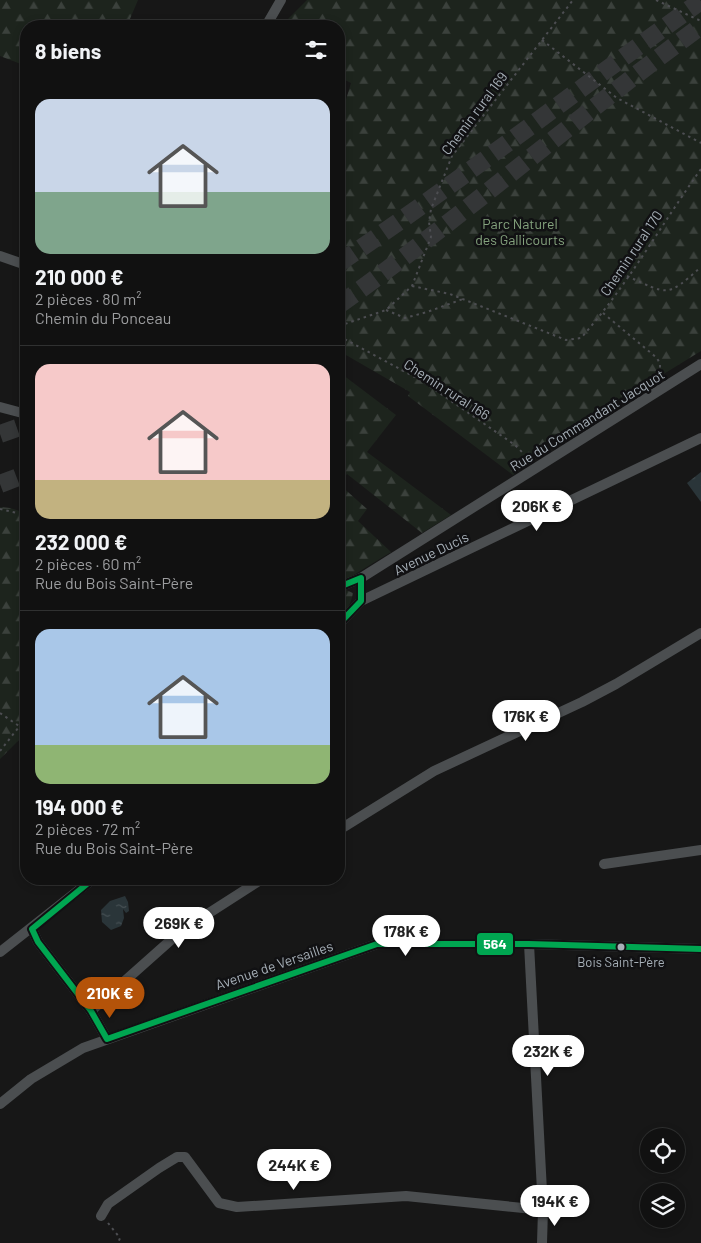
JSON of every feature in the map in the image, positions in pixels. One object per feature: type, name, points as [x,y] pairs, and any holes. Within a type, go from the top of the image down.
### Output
[{"type":"street","points":[[269,20],[281,0]]},
{"type":"street","points":[[0,256],[20,263]]},
{"type":"street","name":"Rue du Commandant Jacquot","points":[[345,585],[361,578],[701,364]]},
{"type":"street","points":[[0,407],[20,412]]},
{"type":"street","name":"Avenue Ducis","points":[[361,601],[701,438]]},
{"type":"street","points":[[345,618],[361,601],[361,578]]},
{"type":"street","points":[[345,826],[434,770],[582,702],[701,633]]},
{"type":"street","points":[[604,864],[701,850]]},
{"type":"street","points":[[0,952],[32,929],[86,885]]},
{"type":"street","points":[[91,1012],[181,931],[253,885]]},
{"type":"street","points":[[32,929],[38,942],[91,1012],[107,1039]]},
{"type":"street","name":"Avenue de Versailles","points":[[0,1104],[38,1075],[82,1048],[377,944],[529,944],[701,949]]},
{"type":"street","points":[[529,944],[543,1210],[542,1243]]},
{"type":"street","points":[[101,1216],[108,1204],[177,1157],[185,1157],[219,1203],[237,1207],[406,1196],[543,1210]]},
{"type":"path","name":"Chemin rural 169","points":[[345,324],[386,310],[412,286],[431,237],[429,222],[431,209],[452,156],[573,0]]},
{"type":"path","points":[[656,0],[701,21]]},
{"type":"path","points":[[541,40],[617,98],[701,143]]},
{"type":"path","name":"Chemin rural 170","points":[[660,390],[660,364],[657,358],[603,313],[627,276],[655,240],[672,210],[701,169]]},
{"type":"path","points":[[627,276],[656,289],[668,291],[679,287],[701,267]]},
{"type":"path","points":[[412,286],[450,294],[566,340],[581,338],[603,313]]},
{"type":"path","points":[[386,310],[405,318],[463,299]]},
{"type":"path","name":"Chemin rural 166","points":[[345,339],[422,381],[514,445],[538,467]]},
{"type":"path","points":[[0,508],[20,513]]},
{"type":"path","points":[[0,713],[19,726],[0,751]]},
{"type":"path","points":[[101,1216],[120,1238],[118,1243]]},
{"type":"green space","points":[[0,0],[138,0],[130,20],[20,20],[20,64],[0,56]]},
{"type":"green space","name":"Parc Naturel des Gallicourts","points":[[307,0],[685,0],[701,6],[701,351],[597,415],[513,475],[408,396],[410,392],[345,354],[345,103],[351,83],[345,80],[345,20],[287,20]]},
{"type":"green space","points":[[345,377],[396,415],[367,452],[451,515],[422,533],[347,474],[345,476]]},
{"type":"green space","points":[[345,489],[367,509],[358,521],[391,552],[345,580]]},
{"type":"green space","points":[[0,507],[20,511],[20,739],[0,759]]},
{"type":"green space","points":[[345,590],[353,593],[345,612]]},
{"type":"water","points":[[701,472],[701,502],[687,483]]},
{"type":"water","points":[[125,896],[129,911],[126,913],[123,909],[124,918],[121,926],[111,930],[102,922],[101,910],[110,901]]},
{"type":"tunnel","points":[[345,259],[701,1]]},
{"type":"tunnel","points":[[345,301],[431,237],[610,95],[701,26]]},
{"type":"tunnel","points":[[0,434],[20,427]]},
{"type":"tunnel","points":[[0,484],[20,476]]},
{"type":"transit line","name":"564","points":[[345,585],[361,578],[361,601],[345,618]]},
{"type":"transit line","name":"564","points":[[86,885],[32,929],[38,942],[91,1011],[107,1039],[377,944],[529,944],[701,949]]},
{"type":"place","name":"Bois Saint-Père","points":[[621,947]]}]
